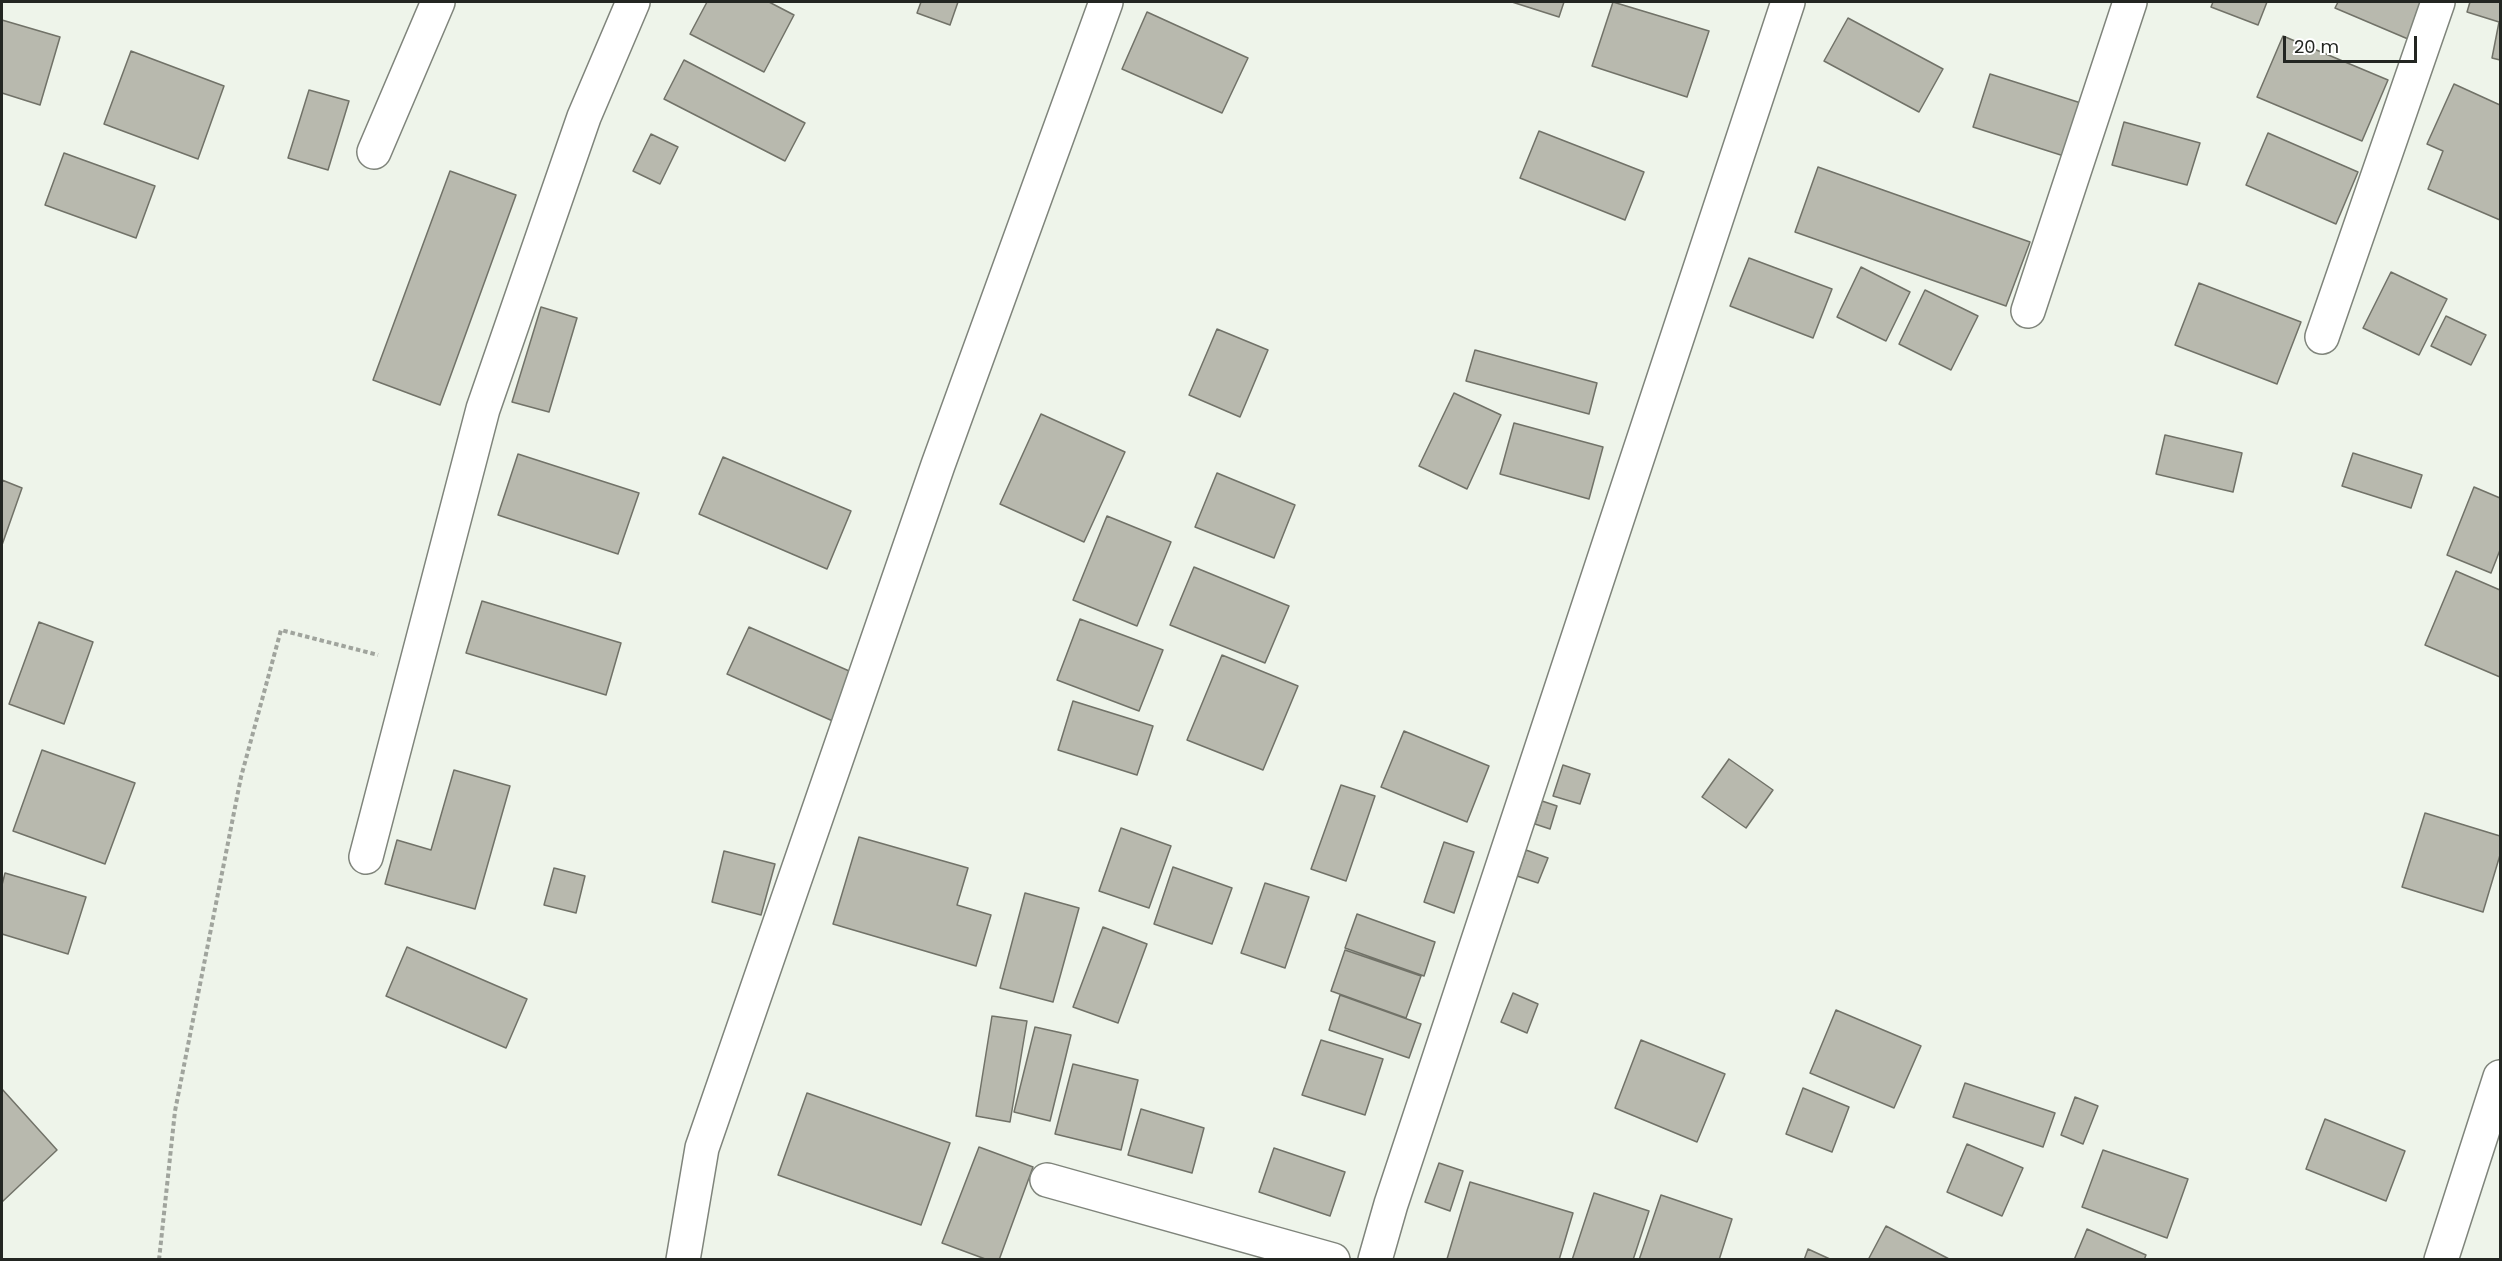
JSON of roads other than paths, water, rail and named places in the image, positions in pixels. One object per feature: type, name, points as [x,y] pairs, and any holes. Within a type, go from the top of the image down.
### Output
[{"type":"street","points":[[374,152],[438,2]]},
{"type":"street","points":[[366,857],[483,409],[584,117],[633,2]]},
{"type":"street","points":[[683,1260],[702,1148],[942,454],[1106,2]]},
{"type":"street","points":[[1375,1260],[1391,1204],[1788,2]]},
{"type":"street","points":[[2028,312],[2130,2]]},
{"type":"street","points":[[2322,337],[2438,2]]},
{"type":"street","points":[[2441,1260],[2500,1077]]},
{"type":"street","points":[[1047,1180],[1334,1260]]}]
